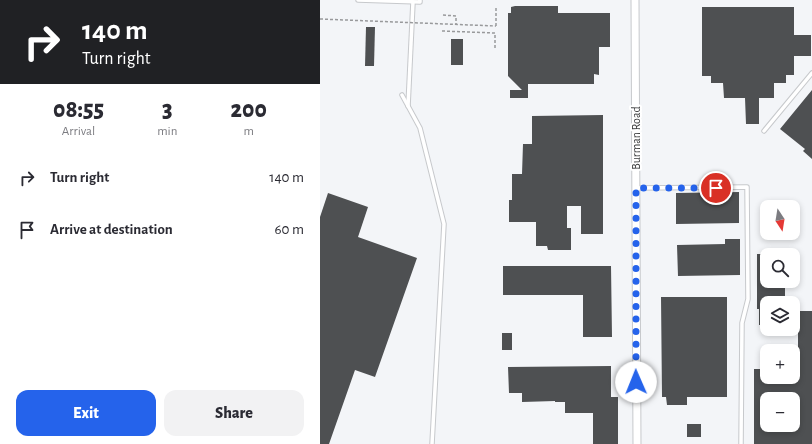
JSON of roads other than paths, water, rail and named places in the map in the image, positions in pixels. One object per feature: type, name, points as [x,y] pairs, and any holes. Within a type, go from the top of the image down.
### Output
[{"type":"street","name":"Burman Road","points":[[636,0],[637,444]]},
{"type":"lane","points":[[358,0],[413,2],[420,2],[420,0]]},
{"type":"lane","points":[[408,107],[413,2]]},
{"type":"lane","points":[[764,131],[812,73]]},
{"type":"lane","points":[[402,95],[420,128],[444,224],[432,444]]},
{"type":"lane","points":[[636,188],[747,187],[748,299],[742,323],[741,444]]}]
